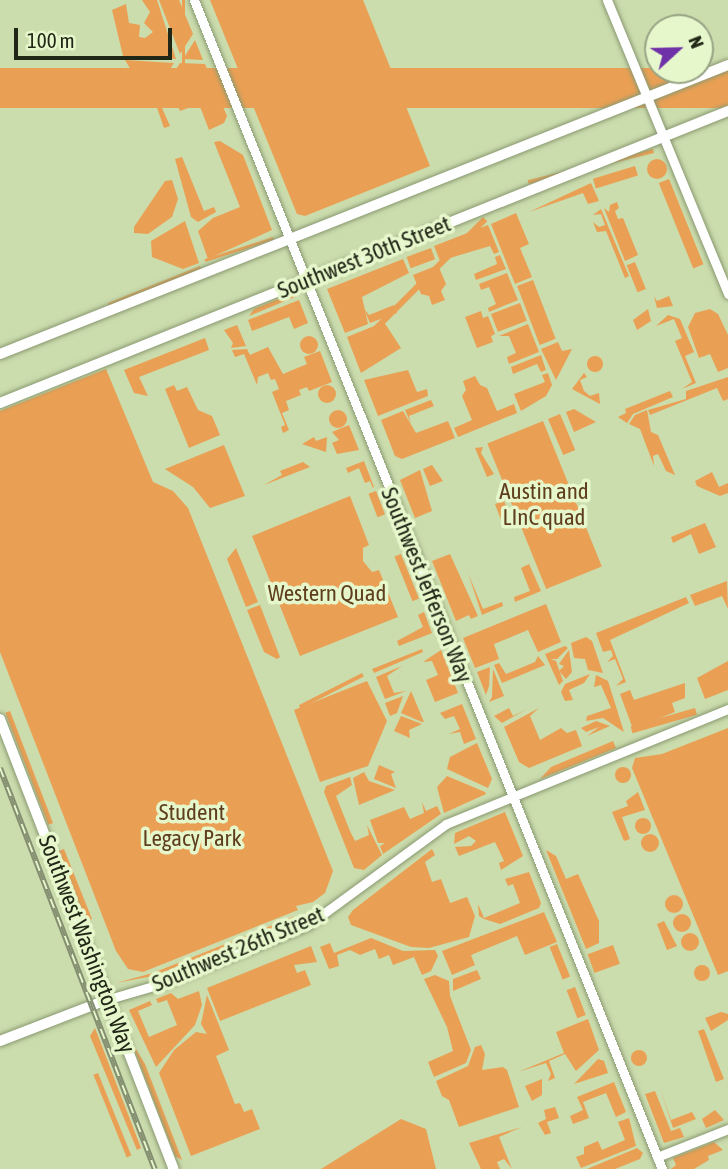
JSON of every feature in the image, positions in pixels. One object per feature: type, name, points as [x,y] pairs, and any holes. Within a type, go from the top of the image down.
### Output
[{"type":"street","name":"Southwest Jefferson Way","points":[[194,0],[662,1169]]},
{"type":"street","points":[[607,0],[728,294]]},
{"type":"street","name":"Southwest 30th Street","points":[[0,354],[646,95],[728,65]]},
{"type":"street","name":"Southwest 30th Street","points":[[0,403],[728,111]]},
{"type":"street","name":"Southwest 26th Street","points":[[0,1041],[109,999],[167,982],[308,925],[422,839],[512,795],[728,709]]},
{"type":"street","name":"Southwest Washington Way","points":[[0,719],[174,1169]]},
{"type":"street","points":[[657,1157],[728,1129]]},
{"type":"shaded area","points":[[0,0],[728,0],[728,1169],[0,1169]]},
{"type":"green space","points":[[142,0],[157,0],[176,59],[123,56],[112,10],[126,4],[129,23],[140,25],[139,37],[145,38],[153,32],[144,23],[150,12]]},
{"type":"green space","points":[[159,0],[179,0],[193,34],[180,54]]},
{"type":"green space","points":[[182,0],[185,0],[185,84],[182,84]]},
{"type":"green space","points":[[210,0],[363,0],[430,166],[305,216],[297,214]]},
{"type":"green space","points":[[195,40],[203,60],[183,59]]},
{"type":"green space","points":[[125,60],[174,63],[149,100]]},
{"type":"green space","points":[[180,63],[205,64],[227,116],[224,123],[209,130],[199,104],[180,111],[176,102],[162,108],[170,126],[164,128],[155,102]]},
{"type":"green space","points":[[0,68],[644,68],[644,84],[714,84],[714,68],[728,68],[728,108],[0,108]]},
{"type":"green space","points":[[220,141],[243,155],[272,230],[208,259],[198,231],[213,218],[240,207],[214,142]]},
{"type":"green space","points":[[653,149],[654,153],[529,184],[528,180]]},
{"type":"green space","points":[[182,157],[204,211],[214,207],[216,212],[198,222],[191,217],[175,159]]},
{"type":"green space","points":[[657,159],[664,162],[667,169],[664,176],[657,179],[650,176],[647,169],[650,162]]},
{"type":"green space","points":[[635,166],[638,176],[596,188],[593,179]]},
{"type":"green space","points":[[669,179],[703,264],[693,268],[659,183]]},
{"type":"green space","points":[[172,180],[178,199],[172,217],[148,234],[134,233],[134,227],[165,181]]},
{"type":"green space","points":[[591,183],[599,201],[588,204],[583,193],[529,212]]},
{"type":"green space","points":[[617,202],[619,208],[615,211],[618,219],[623,218],[638,255],[625,261],[604,208],[609,212],[610,205]]},
{"type":"green space","points":[[601,209],[629,276],[625,278],[606,231],[597,232],[593,222],[599,227],[605,225],[601,214],[593,215]]},
{"type":"green space","points":[[516,213],[529,244],[520,248],[532,277],[515,284],[491,224]]},
{"type":"green space","points":[[483,217],[487,221],[366,342],[362,338]]},
{"type":"green space","points":[[185,221],[199,263],[183,269],[152,257],[151,241]]},
{"type":"green space","points":[[488,225],[499,252],[494,254],[490,246],[440,261],[434,246]]},
{"type":"green space","points":[[273,237],[274,240],[205,262],[205,259]]},
{"type":"green space","points":[[431,248],[435,259],[411,268],[407,257]]},
{"type":"green space","points":[[500,255],[506,269],[476,280],[474,274],[497,264],[495,257]]},
{"type":"green space","points":[[403,259],[409,273],[362,297],[368,324],[345,333],[327,289]]},
{"type":"green space","points":[[635,262],[646,289],[638,292],[627,265]]},
{"type":"green space","points":[[438,265],[446,284],[441,291],[445,300],[432,305],[429,296],[421,294],[413,275]]},
{"type":"green space","points":[[200,266],[202,270],[108,307],[108,303]]},
{"type":"green space","points":[[507,273],[518,300],[489,312],[488,308],[496,304],[489,287],[481,290],[479,284]]},
{"type":"green space","points":[[533,280],[556,339],[540,345],[517,286]]},
{"type":"green space","points":[[295,292],[297,296],[249,316],[254,309]]},
{"type":"green space","points":[[654,296],[657,301],[669,296],[673,306],[657,308]]},
{"type":"green space","points":[[299,300],[308,323],[294,329],[289,317],[252,331],[248,320]]},
{"type":"green space","points":[[520,303],[527,321],[498,332],[491,314]]},
{"type":"green space","points":[[394,305],[397,313],[370,323],[364,309],[369,315]]},
{"type":"green space","points":[[648,309],[651,321],[637,330],[633,320]]},
{"type":"green space","points":[[710,309],[718,314],[728,335],[728,368],[718,372],[710,354],[699,358],[688,327],[695,313]]},
{"type":"green space","points":[[481,311],[483,318],[488,316],[495,334],[491,336],[493,342],[477,348],[465,317]]},
{"type":"green space","points":[[668,315],[680,319],[694,352],[685,356],[696,383],[682,389],[692,382],[675,341],[682,338],[674,319],[656,326]]},
{"type":"green space","points":[[384,322],[401,348],[361,373],[347,337]]},
{"type":"green space","points":[[528,324],[539,352],[509,364],[507,357],[516,353],[509,336],[499,336]]},
{"type":"green space","points":[[237,325],[246,346],[231,348],[233,343],[224,330]]},
{"type":"green space","points":[[309,336],[315,339],[318,345],[315,351],[309,354],[303,351],[300,345],[303,339]]},
{"type":"green space","points":[[205,338],[209,350],[139,377],[148,396],[134,393],[124,370]]},
{"type":"green space","points":[[558,342],[562,351],[572,349],[556,380],[541,349]]},
{"type":"green space","points":[[268,347],[283,374],[307,364],[304,357],[320,351],[332,382],[309,391],[307,387],[299,390],[301,395],[286,401],[289,410],[282,413],[289,430],[283,433],[281,427],[285,425],[272,392],[279,389],[275,379],[271,380],[268,373],[258,377],[257,385],[244,354],[235,357],[232,350],[247,349],[250,355]]},
{"type":"green space","points":[[541,355],[546,370],[541,372],[537,364],[513,374],[511,367]]},
{"type":"green space","points":[[592,356],[598,356],[603,364],[601,370],[592,372],[587,367],[587,361]]},
{"type":"green space","name":"Student Legacy Park","points":[[106,369],[153,482],[173,491],[188,508],[333,871],[325,893],[313,902],[296,906],[298,910],[143,972],[128,969],[116,951],[0,652],[0,411]]},
{"type":"green space","points":[[408,370],[417,392],[427,389],[428,396],[378,416],[364,380]]},
{"type":"green space","points":[[548,373],[552,385],[546,396],[521,411],[514,394],[545,382],[542,375]]},
{"type":"green space","points":[[584,373],[587,377],[580,380],[584,391],[590,396],[599,393],[600,404],[572,389]]},
{"type":"green space","points":[[475,376],[480,385],[487,388],[497,411],[514,404],[517,413],[458,437],[454,428],[472,420],[462,396],[466,390],[463,381]]},
{"type":"green space","points":[[728,377],[728,399],[723,401],[717,388],[650,415],[648,410],[686,399],[686,391]]},
{"type":"green space","points":[[174,385],[177,391],[187,387],[198,410],[212,416],[220,435],[189,448],[165,389]]},
{"type":"green space","points":[[327,385],[333,388],[336,394],[333,400],[327,403],[321,400],[318,394],[321,388]]},
{"type":"green space","points":[[670,391],[673,397],[633,414],[627,423],[618,417],[626,413],[625,409]]},
{"type":"green space","points":[[431,400],[434,406],[409,416],[411,424],[405,410]]},
{"type":"green space","points":[[574,409],[596,422],[574,432],[566,412]]},
{"type":"green space","points":[[338,410],[344,413],[347,419],[344,425],[338,428],[332,425],[329,419],[332,413]]},
{"type":"green space","points":[[647,410],[651,432],[658,435],[675,475],[666,471],[658,454],[653,456],[654,466],[640,429],[629,424],[635,415]]},
{"type":"green space","points":[[403,411],[416,433],[448,421],[455,438],[402,459],[395,456],[381,420]]},
{"type":"green space","points":[[560,414],[575,450],[563,455],[548,419]]},
{"type":"green space","name":"Austin and LInC quad","points":[[543,421],[602,567],[546,589],[487,443]]},
{"type":"green space","points":[[349,425],[359,450],[337,454],[332,443],[339,440],[332,432]]},
{"type":"green space","points":[[314,437],[316,441],[327,437],[326,452],[302,444]]},
{"type":"green space","points":[[224,445],[245,496],[210,508],[193,487],[165,469]]},
{"type":"green space","points":[[483,447],[481,453],[494,474],[487,477],[475,448]]},
{"type":"green space","points":[[364,461],[373,488],[370,481],[365,483],[359,468],[348,473],[346,468]]},
{"type":"green space","points":[[303,462],[310,467],[264,485],[282,475],[280,471]]},
{"type":"green space","points":[[432,465],[443,481],[430,486],[423,469]]},
{"type":"green space","points":[[420,470],[432,511],[415,518],[400,480]]},
{"type":"green space","points":[[712,472],[719,487],[728,483],[728,493],[720,496],[697,486],[695,481]]},
{"type":"green space","points":[[376,491],[385,514],[377,517],[369,494]]},
{"type":"green space","name":"Western Quad","points":[[350,496],[369,545],[363,548],[363,561],[372,572],[379,570],[398,617],[300,656],[252,536]]},
{"type":"green space","points":[[504,501],[513,521],[503,525],[495,504]]},
{"type":"green space","points":[[705,523],[716,547],[699,554],[691,534],[673,543],[671,537]]},
{"type":"green space","points":[[236,548],[258,602],[246,607],[227,559]]},
{"type":"green space","points":[[401,554],[419,599],[412,601],[395,557]]},
{"type":"green space","points":[[450,554],[478,616],[471,619],[469,615],[456,621],[432,561]]},
{"type":"green space","points":[[529,564],[541,591],[515,602],[514,597],[530,591],[521,568]]},
{"type":"green space","points":[[468,573],[483,609],[502,602],[503,606],[482,615]]},
{"type":"green space","points":[[727,581],[728,609],[722,596],[695,606],[690,595]]},
{"type":"green space","points":[[686,597],[689,603],[610,640],[626,682],[616,686],[623,679],[615,659],[607,662],[613,656],[611,650],[603,652],[596,633]]},
{"type":"green space","points":[[546,604],[561,642],[538,652],[528,630],[494,644],[499,659],[475,668],[463,638]]},
{"type":"green space","points":[[260,605],[280,657],[277,659],[264,652],[247,610]]},
{"type":"green space","points":[[424,612],[432,633],[399,646],[397,641],[423,627],[418,615]]},
{"type":"green space","points":[[586,637],[592,641],[603,673],[588,670],[585,659],[574,658],[571,643]]},
{"type":"green space","points":[[565,646],[568,648],[557,659],[551,659],[556,661],[563,681],[559,685],[545,654]]},
{"type":"green space","points":[[422,649],[423,652],[374,673],[372,669]]},
{"type":"green space","points":[[441,650],[458,693],[435,702],[426,680],[438,675],[432,661],[423,662]]},
{"type":"green space","points":[[569,650],[572,672],[566,679],[559,671],[564,666],[559,664]]},
{"type":"green space","points":[[538,656],[545,665],[502,683],[494,665],[499,663],[506,674],[535,662]]},
{"type":"green space","points":[[728,661],[728,690],[705,699],[697,678]]},
{"type":"green space","points":[[402,666],[387,676],[394,693],[406,691],[385,699],[376,677]]},
{"type":"green space","points":[[490,667],[489,686],[486,695],[477,672]]},
{"type":"green space","points":[[493,669],[504,696],[489,702],[492,697]]},
{"type":"green space","points":[[362,673],[364,677],[301,709],[299,705]]},
{"type":"green space","points":[[590,674],[584,683],[569,690],[573,700],[565,701],[561,692],[565,684]]},
{"type":"green space","points":[[596,675],[608,681],[624,732],[603,718],[586,721],[587,716],[611,708],[601,685],[594,687]]},
{"type":"green space","points":[[367,681],[387,721],[368,766],[320,782],[294,710]]},
{"type":"green space","points":[[685,683],[685,698],[672,703],[675,712],[633,729],[620,694],[630,690],[634,700]]},
{"type":"green space","points":[[411,691],[424,722],[401,713]]},
{"type":"green space","points":[[403,696],[397,713],[390,716],[385,703]]},
{"type":"green space","points":[[462,704],[476,739],[464,744],[460,732],[449,734],[460,729],[454,716],[445,719],[440,713]]},
{"type":"green space","points":[[509,708],[513,716],[527,709],[502,723],[494,716]]},
{"type":"green space","points":[[539,708],[530,716],[540,740],[561,728],[567,733],[576,730],[582,746],[529,768],[519,762],[504,727]]},
{"type":"green space","points":[[695,708],[697,715],[633,733],[631,726]]},
{"type":"green space","points":[[10,711],[53,823],[48,825],[5,713]]},
{"type":"green space","points":[[401,716],[422,724],[409,730],[410,738],[394,731]]},
{"type":"green space","points":[[596,721],[610,726],[587,736],[599,727],[586,732],[581,728]]},
{"type":"green space","points":[[728,728],[728,971],[718,975],[632,768],[635,758],[662,754]]},
{"type":"green space","points":[[613,741],[616,748],[540,779],[551,767]]},
{"type":"green space","points":[[477,743],[492,779],[488,788],[447,769],[450,757]]},
{"type":"green space","points":[[379,765],[395,772],[391,774],[396,788],[374,779]]},
{"type":"green space","points":[[623,767],[629,769],[629,781],[623,783],[617,781],[615,775],[617,769]]},
{"type":"green space","points":[[364,772],[369,781],[395,790],[359,805],[353,778]]},
{"type":"green space","points":[[447,776],[486,794],[444,813],[437,787]]},
{"type":"green space","points":[[350,777],[352,785],[336,796],[350,831],[355,841],[369,835],[367,825],[382,855],[364,870],[354,868],[324,792],[326,786]]},
{"type":"green space","points":[[638,792],[645,810],[622,817],[630,839],[624,841],[612,812],[628,806],[626,801]]},
{"type":"green space","points":[[422,802],[426,811],[437,806],[441,814],[383,854],[380,846],[385,843],[378,843],[370,820],[404,807],[410,819],[424,813]]},
{"type":"green space","points":[[505,812],[523,856],[501,870],[499,863],[504,861],[495,842],[459,856],[455,847],[471,846],[476,841],[469,836],[454,844],[455,833]]},
{"type":"green space","points":[[643,818],[649,820],[649,832],[643,834],[637,832],[635,826],[637,820]]},
{"type":"green space","points":[[650,834],[656,837],[659,843],[656,849],[650,852],[644,849],[641,843],[644,837]]},
{"type":"green space","points":[[64,849],[92,919],[86,921],[59,851]]},
{"type":"green space","points":[[432,849],[435,855],[425,862],[432,882],[441,879],[450,903],[467,897],[475,916],[469,937],[429,948],[411,947],[351,925],[348,917],[353,910]]},
{"type":"green space","points":[[546,850],[556,856],[566,879],[578,874],[599,921],[599,943],[586,949]]},
{"type":"green space","points":[[529,872],[541,903],[539,908],[500,924],[484,919],[479,916],[478,904],[484,918],[520,903],[513,884],[508,886],[505,879]]},
{"type":"green space","points":[[674,895],[680,898],[683,904],[680,910],[674,913],[668,910],[665,904],[668,898]]},
{"type":"green space","points":[[544,912],[557,942],[525,955],[517,936],[471,955],[475,965],[452,975],[442,951]]},
{"type":"green space","points":[[682,914],[688,917],[691,923],[688,929],[682,932],[676,929],[673,923],[676,917]]},
{"type":"green space","points":[[295,916],[286,923],[153,976],[116,983],[153,973]]},
{"type":"green space","points":[[664,921],[677,946],[667,950],[657,924]]},
{"type":"green space","points":[[690,933],[696,936],[699,942],[696,948],[690,951],[684,948],[681,942],[684,936]]},
{"type":"green space","points":[[371,938],[403,951],[435,950],[438,956],[431,971],[422,975],[414,957],[393,965],[389,955],[379,959],[375,949],[360,955],[350,950],[337,955],[339,966],[329,969],[320,947],[330,943],[334,953]]},
{"type":"green space","points":[[557,944],[570,976],[563,979],[550,947]]},
{"type":"green space","points":[[613,945],[620,964],[594,973],[588,954]]},
{"type":"green space","points":[[311,946],[317,962],[294,965],[297,973],[305,970],[311,985],[220,1021],[207,988]]},
{"type":"green space","points":[[702,965],[708,967],[708,979],[702,981],[696,979],[694,973],[696,967]]},
{"type":"green space","points":[[477,970],[481,979],[453,991],[453,979]]},
{"type":"green space","points":[[435,975],[449,981],[450,996],[471,1050],[466,1063],[434,1077],[428,1062],[453,1051],[447,1027],[424,979]]},
{"type":"green space","points":[[575,987],[586,1015],[577,1018],[567,990]]},
{"type":"green space","points":[[199,991],[202,1005],[195,1025],[156,1067],[129,1010],[150,1001],[152,1005],[138,1011],[149,1037],[177,1025],[167,1000],[158,1003],[156,999],[171,993],[178,999]]},
{"type":"green space","points":[[207,995],[229,1050],[216,1056],[235,1104],[240,1103],[244,1112],[252,1109],[260,1129],[191,1156],[159,1073],[174,1050],[196,1032],[207,1034],[201,1024]]},
{"type":"green space","points":[[721,1012],[728,1014],[728,1020],[711,1031],[705,1018]]},
{"type":"green space","points":[[588,1019],[599,1050],[576,1071],[565,1054],[549,1061],[555,1078],[548,1081],[551,1074],[546,1063],[518,1072],[564,1053],[556,1032]]},
{"type":"green space","points":[[95,1028],[141,1148],[137,1150],[90,1036]]},
{"type":"green space","points":[[704,1029],[724,1079],[716,1082],[698,1031]]},
{"type":"green space","points":[[131,1041],[145,1064],[182,1160],[175,1156]]},
{"type":"green space","points":[[481,1045],[485,1054],[482,1070],[503,1067],[507,1070],[519,1107],[459,1127],[449,1100],[442,1096],[436,1081],[468,1066],[475,1047]]},
{"type":"green space","points":[[636,1050],[642,1050],[647,1058],[645,1064],[636,1066],[631,1061],[631,1055]]},
{"type":"green space","points":[[598,1059],[604,1061],[608,1073],[574,1084]]},
{"type":"green space","points":[[98,1073],[131,1156],[127,1157],[93,1075]]},
{"type":"green space","points":[[542,1079],[542,1095],[532,1101],[525,1086]]},
{"type":"green space","points":[[614,1082],[626,1112],[616,1117],[606,1093],[583,1102],[589,1118],[573,1124],[570,1116],[583,1110],[577,1097]]},
{"type":"green space","points":[[660,1088],[671,1120],[692,1112],[696,1119],[673,1128]]},
{"type":"green space","points":[[655,1091],[671,1131],[680,1128],[684,1137],[664,1143],[645,1094]]},
{"type":"green space","points":[[555,1107],[559,1118],[547,1122],[551,1133],[545,1135],[538,1123],[546,1119],[544,1110]]},
{"type":"green space","points":[[715,1110],[724,1120],[706,1128],[702,1119]]},
{"type":"green space","points":[[629,1118],[636,1146],[581,1168],[576,1157],[584,1154],[584,1147],[598,1141],[602,1150],[625,1140],[618,1122]]},
{"type":"green space","points":[[401,1119],[426,1129],[436,1169],[321,1169]]},
{"type":"green space","points":[[522,1127],[499,1137],[512,1169],[504,1159],[497,1162],[500,1169],[481,1169],[469,1143]]},
{"type":"green space","points":[[714,1142],[723,1150],[708,1156],[709,1160],[694,1169],[671,1169],[676,1165],[673,1158]]},
{"type":"green space","points":[[637,1148],[643,1153],[640,1159],[615,1169],[587,1169]]},
{"type":"railway","points":[[0,768],[155,1169]]}]
